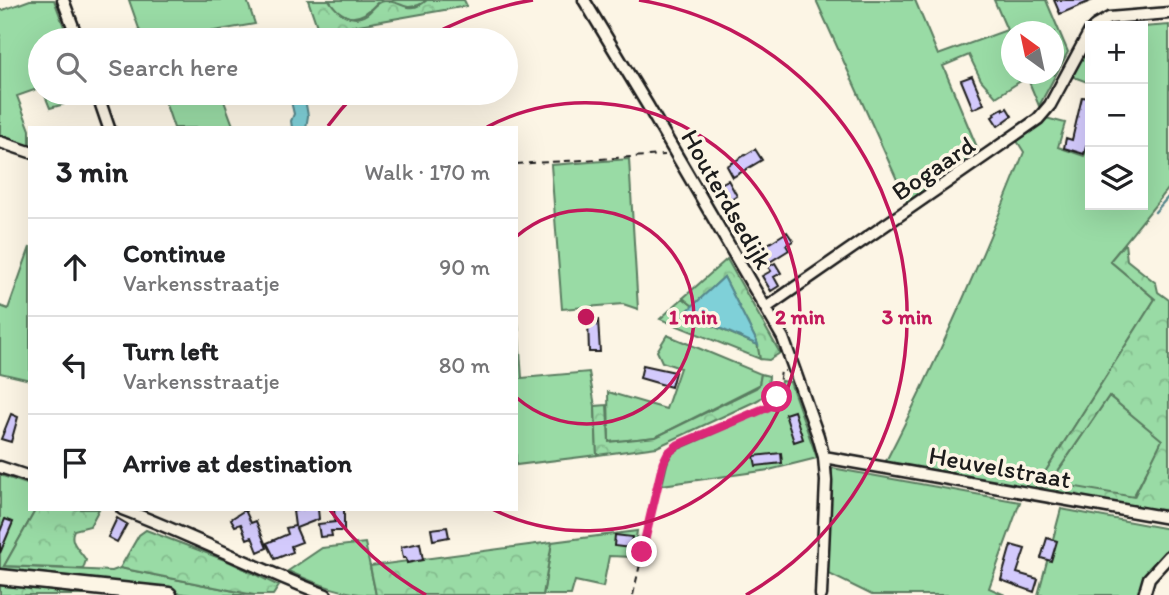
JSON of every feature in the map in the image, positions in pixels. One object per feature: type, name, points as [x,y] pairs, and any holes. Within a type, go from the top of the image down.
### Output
[{"type":"main road","points":[[0,577],[169,595]]},
{"type":"street","points":[[63,0],[74,28]]},
{"type":"street","name":"Houterdsedijk","points":[[584,0],[783,338],[824,457],[826,481],[821,595]]},
{"type":"street","points":[[1104,21],[1109,18],[1169,13]]},
{"type":"street","name":"Bogaard","points":[[767,307],[1038,119],[1049,105],[1085,40]]},
{"type":"street","points":[[101,105],[108,126]]},
{"type":"street","points":[[0,142],[28,151]]},
{"type":"street","name":"Heuvelstraat","points":[[824,457],[1169,518]]},
{"type":"street","points":[[0,467],[28,476]]},
{"type":"street","points":[[131,511],[150,515],[326,595]]},
{"type":"street","points":[[1144,595],[1149,578],[1169,556]]},
{"type":"path","points":[[518,164],[676,154]]},
{"type":"path","points":[[633,595],[653,502],[668,453],[678,445],[768,407],[777,397],[781,371],[797,374]]},
{"type":"green space","points":[[30,0],[54,0],[64,28],[28,28],[28,92],[17,96],[28,126],[28,145],[0,135],[0,11]]},
{"type":"green space","points":[[129,0],[247,0],[255,24],[231,28],[139,28]]},
{"type":"green space","points":[[308,0],[329,0],[341,13],[356,18],[367,14],[382,1],[415,7],[427,0],[464,0],[467,6],[342,28],[318,28]]},
{"type":"green space","points":[[329,0],[427,0],[410,7],[377,3],[364,14],[352,17],[340,13]]},
{"type":"green space","points":[[816,0],[915,0],[938,55],[1001,32],[1001,84],[1016,84],[996,97],[981,80],[969,55],[943,66],[979,152],[907,202]]},
{"type":"green space","points":[[994,0],[1046,0],[1055,21],[1003,21]]},
{"type":"green space","points":[[1169,25],[1169,188],[1110,261],[1155,299],[1035,488],[1047,487],[1109,396],[1163,440],[1133,497],[1053,494],[885,463],[941,348],[992,232],[1024,152],[1017,141],[1046,118],[1065,123],[1058,147],[1084,156],[1085,154],[1085,210],[1148,210],[1148,27]]},
{"type":"green space","points":[[1064,43],[1068,52],[1064,59]]},
{"type":"green space","points":[[1085,49],[1085,81],[1071,76]]},
{"type":"green space","points":[[1030,84],[1051,84],[1039,106]]},
{"type":"green space","points":[[166,105],[225,105],[233,126],[173,126]]},
{"type":"green space","points":[[629,159],[638,309],[623,304],[562,309],[551,165]]},
{"type":"green space","points":[[1125,243],[1127,260],[1156,283],[1158,292],[1169,300],[1169,515],[1053,494],[1065,485],[1134,497],[1162,440],[1109,396],[1047,487],[1035,488],[1155,299],[1110,261]]},
{"type":"green space","points":[[28,253],[28,380],[0,373],[0,306],[8,309]]},
{"type":"green space","points":[[727,259],[780,353],[769,360],[760,359],[757,342],[724,277],[693,306],[683,298]]},
{"type":"green space","points":[[683,298],[693,306],[685,314],[758,345],[760,359],[660,319]]},
{"type":"green space","points":[[518,322],[522,378],[589,372],[595,406],[597,455],[518,465]]},
{"type":"green space","points":[[667,335],[761,374],[759,385],[656,437],[609,442],[608,392],[666,409],[680,368],[662,362],[657,351]]},
{"type":"green space","points":[[761,374],[769,376],[768,388],[756,401],[657,447],[597,455],[595,406],[607,405],[609,442],[656,437],[756,388]]},
{"type":"green space","points":[[781,381],[790,382],[817,458],[769,470],[662,485],[668,460],[674,451],[776,405]]},
{"type":"green space","points":[[832,468],[1020,502],[989,588],[1005,595],[872,595],[827,573]]},
{"type":"green space","points":[[0,475],[28,484],[28,511],[35,511],[4,566],[112,571],[120,568],[254,595],[191,595],[74,578],[0,572]]},
{"type":"green space","points":[[1061,509],[1169,529],[1169,549],[1148,573],[1138,595],[1038,595]]},
{"type":"green space","points":[[35,511],[98,511],[90,526],[74,530],[74,542],[86,560],[83,569],[4,566]]},
{"type":"green space","points":[[146,530],[230,562],[279,586],[273,595],[254,595],[120,568],[139,535]]},
{"type":"green space","points":[[637,531],[633,557],[609,556],[603,587],[575,581],[571,595],[543,595],[552,542]]},
{"type":"green space","points":[[552,542],[543,595],[376,595],[370,566]]},
{"type":"green space","points":[[365,543],[376,595],[331,588],[288,571],[322,548]]},
{"type":"green space","points":[[0,581],[126,595],[0,595]]},
{"type":"water","points":[[292,105],[306,105],[306,126],[292,126],[294,114]]},
{"type":"water","points":[[724,277],[757,342],[758,345],[685,313]]},
{"type":"building","points":[[1054,0],[1093,0],[1060,14]]},
{"type":"building","points":[[972,76],[984,104],[973,109],[961,80]]},
{"type":"building","points":[[1082,97],[1085,97],[1084,154],[1064,148],[1066,138],[1072,140]]},
{"type":"building","points":[[1007,108],[1012,116],[998,126],[992,117]]},
{"type":"building","points":[[755,149],[762,160],[733,177],[727,166]]},
{"type":"building","points":[[728,180],[737,196],[728,202],[719,185]]},
{"type":"building","points":[[787,232],[793,241],[786,245],[789,250],[768,263],[760,249]]},
{"type":"building","points":[[775,263],[781,273],[774,277],[779,286],[771,291],[762,276],[771,271],[768,267]]},
{"type":"building","points":[[588,319],[598,319],[600,352],[589,352]]},
{"type":"building","points":[[643,365],[675,372],[671,387],[640,378]]},
{"type":"building","points":[[794,411],[803,439],[794,442],[785,414]]},
{"type":"building","points":[[11,414],[18,417],[11,442],[1,439]]},
{"type":"building","points":[[781,453],[782,463],[756,466],[754,456]]},
{"type":"building","points":[[245,511],[251,523],[256,521],[267,548],[258,552],[252,537],[247,539],[241,524],[235,526],[231,519]]},
{"type":"building","points":[[293,511],[318,511],[319,519],[296,528],[302,542],[291,546],[293,552],[275,559],[267,543],[288,534],[286,528],[295,526]]},
{"type":"building","points":[[334,511],[344,511],[344,531],[331,531],[332,536],[320,537],[318,524],[335,522]]},
{"type":"building","points":[[117,518],[127,524],[117,542],[108,537]]},
{"type":"building","points":[[5,519],[13,522],[0,553],[0,532]]},
{"type":"building","points":[[447,527],[449,537],[433,540],[431,529]]},
{"type":"building","points":[[615,535],[632,537],[630,548],[614,546]]},
{"type":"building","points":[[1047,538],[1057,541],[1051,561],[1041,558]]},
{"type":"building","points":[[420,543],[423,560],[407,563],[401,547]]},
{"type":"building","points":[[1011,545],[1025,549],[1017,573],[1038,579],[1034,592],[1001,580]]},
{"type":"waterway","points":[[1155,212],[1169,196]]},
{"type":"route","points":[[642,552],[663,463],[671,449],[768,407],[777,397]]}]
